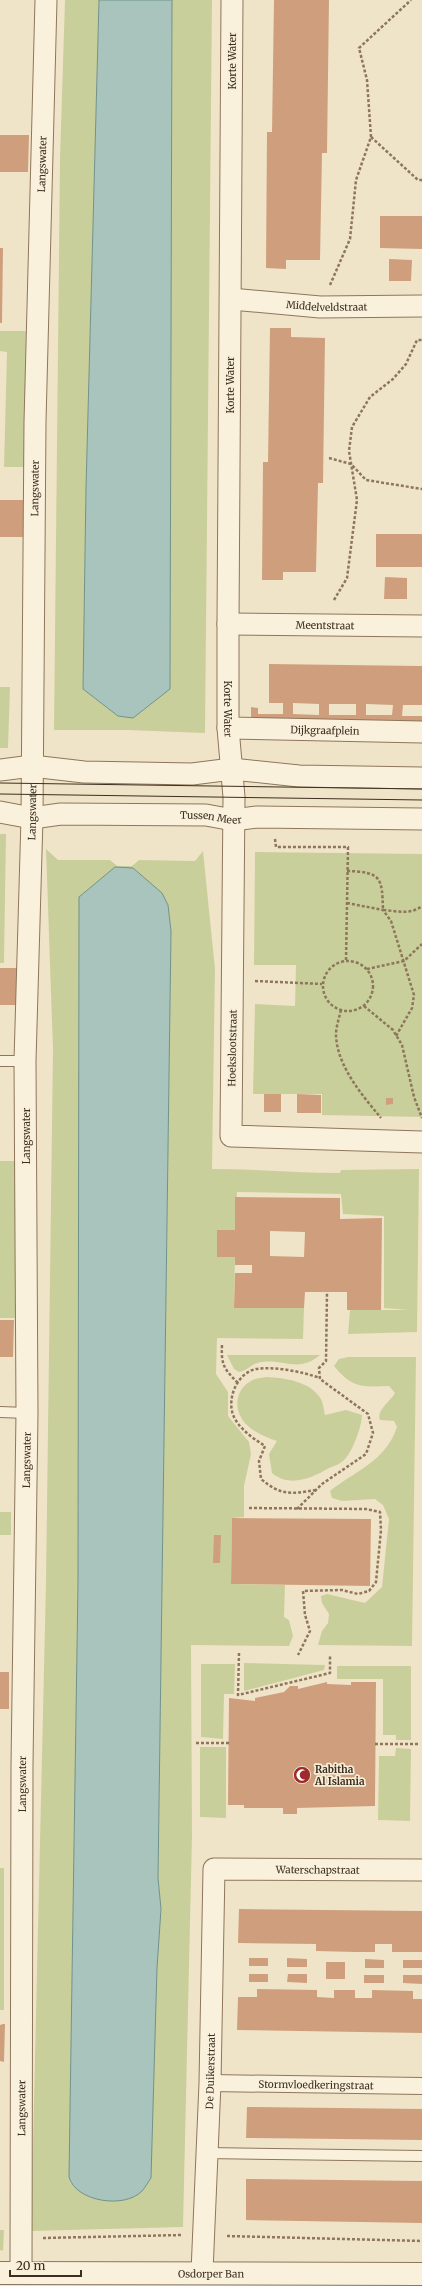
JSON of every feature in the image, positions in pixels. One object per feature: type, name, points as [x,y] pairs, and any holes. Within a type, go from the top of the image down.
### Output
[{"type":"street","name":"Langswater","points":[[21,2273],[22,1765],[27,1413],[25,1061],[32,818],[35,422],[46,0]]},
{"type":"street","name":"Korte Water","points":[[232,0],[228,624],[228,728],[232,769]]},
{"type":"street","name":"Middelveldstraat","points":[[231,299],[320,306],[422,306]]},
{"type":"street","name":"Meentstraat","points":[[228,624],[422,626]]},
{"type":"street","name":"Dijkgraafplein","points":[[228,728],[422,732]]},
{"type":"street","points":[[0,770],[32,766],[84,772],[192,774],[232,769],[299,776],[422,778]]},
{"type":"street","name":"Hoekslootstraat","points":[[232,769],[233,980],[231,1136],[422,1142]]},
{"type":"street","name":"Tussen Meer","points":[[0,812],[32,818],[61,814],[206,815],[233,820],[274,818],[422,819]]},
{"type":"street","name":"Waterschapstraat","points":[[214,1869],[422,1870]]},
{"type":"street","name":"De Duikerstraat","points":[[202,2272],[210,2083],[214,1869]]},
{"type":"street","name":"Stormvloedkeringstraat","points":[[210,2083],[422,2086]]},
{"type":"street","name":"Osdorper Ban","points":[[0,2273],[202,2272],[422,2274]]},
{"type":"lane","points":[[0,1061],[25,1061]]},
{"type":"lane","points":[[0,1412],[27,1413]]},
{"type":"lane","points":[[206,2153],[422,2156]]},
{"type":"path","points":[[320,306],[350,239],[356,180],[371,137],[367,80],[359,48],[411,0]]},
{"type":"path","points":[[371,137],[418,180],[422,180]]},
{"type":"path","points":[[334,600],[347,578],[357,500],[349,451],[352,427],[370,397],[393,379],[406,364],[417,340],[422,340]]},
{"type":"path","points":[[329,458],[351,464],[366,480],[422,489]]},
{"type":"path","points":[[274,818],[276,847],[348,847],[346,960]]},
{"type":"path","points":[[347,871],[373,874],[381,881],[383,910],[391,921],[404,961],[404,969],[414,995],[412,1008],[396,1036]]},
{"type":"path","points":[[347,903],[383,910],[404,912],[417,910],[422,906]]},
{"type":"path","points":[[367,969],[404,961],[422,944]]},
{"type":"path","points":[[346,960],[361,964],[367,969],[372,976],[373,988],[369,1000],[364,1006],[349,1011],[341,1010],[331,1005],[324,995],[322,984],[330,968],[337,962],[346,960]]},
{"type":"path","points":[[233,980],[322,984]]},
{"type":"path","points":[[364,1006],[393,1030],[402,1045],[414,1097],[422,1118]]},
{"type":"path","points":[[341,1010],[336,1034],[340,1058],[366,1100],[401,1141]]},
{"type":"path","points":[[320,1379],[319,1368],[326,1361],[327,1292]]},
{"type":"path","points":[[222,1346],[221,1361],[226,1371],[238,1383]]},
{"type":"path","points":[[296,1509],[316,1490],[366,1454],[373,1433],[368,1414],[320,1379],[306,1373],[256,1369],[233,1388],[232,1404],[234,1418],[252,1438],[265,1446],[259,1461],[261,1479],[275,1491],[295,1493],[316,1490]]},
{"type":"path","points":[[249,1508],[366,1509],[380,1512],[381,1530],[376,1582],[370,1591],[358,1594],[342,1590],[303,1591],[305,1615],[310,1631],[298,1655]]},
{"type":"path","points":[[239,1653],[238,1695],[330,1673],[330,1656]]},
{"type":"path","points":[[196,1743],[229,1742]]},
{"type":"path","points":[[375,1744],[419,1744]]},
{"type":"green space","points":[[65,0],[99,0],[86,488],[83,689],[118,716],[133,718],[170,689],[172,0],[212,0],[205,733],[127,730],[54,730],[60,158]]},
{"type":"green space","points":[[0,331],[26,331],[24,467],[4,467],[7,352],[0,351]]},
{"type":"green space","points":[[0,687],[10,687],[8,748],[0,748]]},
{"type":"green space","points":[[0,834],[6,834],[4,963],[0,963]]},
{"type":"green space","points":[[46,849],[58,860],[110,860],[117,866],[132,866],[139,860],[195,861],[203,851],[215,969],[212,1169],[340,1173],[341,1170],[419,1169],[417,1332],[348,1334],[350,1310],[408,1310],[384,1308],[384,1216],[343,1214],[341,1194],[237,1192],[235,1230],[217,1230],[217,1257],[235,1257],[234,1307],[304,1308],[303,1339],[217,1338],[216,1374],[228,1392],[228,1416],[249,1442],[251,1454],[244,1486],[244,1517],[232,1518],[231,1584],[285,1585],[284,1617],[289,1620],[293,1636],[289,1646],[191,1645],[192,1836],[183,2227],[31,2231],[46,1582],[53,1050]],"holes":[[[115,867],[133,868],[162,893],[168,905],[171,931],[158,1878],[161,1909],[157,1968],[71,2184],[69,2177],[78,1583],[79,897]]]},
{"type":"green space","points":[[255,852],[422,854],[422,1117],[322,1115],[322,1094],[253,1094],[255,1004],[295,1006],[296,965],[254,965]]},
{"type":"green space","points":[[0,1161],[19,1161],[17,1318],[0,1318]]},
{"type":"green space","points":[[227,1355],[320,1355],[305,1363],[298,1364],[262,1362],[252,1365],[239,1372],[234,1369]]},
{"type":"green space","points":[[348,1357],[416,1357],[412,1646],[318,1645],[322,1631],[328,1623],[329,1614],[322,1603],[321,1596],[327,1594],[365,1603],[382,1587],[389,1519],[383,1505],[375,1499],[342,1501],[332,1498],[330,1491],[378,1457],[392,1439],[397,1427],[394,1421],[380,1420],[379,1416],[382,1409],[395,1393],[389,1386],[364,1386],[358,1385],[346,1379],[334,1366],[339,1359]]},
{"type":"green space","points":[[266,1377],[281,1378],[304,1384],[321,1399],[325,1415],[346,1410],[362,1415],[356,1440],[350,1452],[343,1461],[315,1475],[301,1480],[286,1480],[279,1478],[272,1473],[269,1454],[277,1441],[250,1428],[242,1420],[239,1414],[237,1402],[241,1390],[245,1385],[254,1379]]},
{"type":"green space","points":[[0,1512],[11,1512],[11,1535],[0,1535]]},
{"type":"green space","points":[[244,1663],[325,1665],[324,1670],[244,1691]]},
{"type":"green space","points":[[201,1664],[235,1664],[234,1694],[224,1694],[223,1739],[201,1737]]},
{"type":"green space","points":[[337,1666],[411,1666],[411,1740],[396,1740],[396,1735],[383,1735],[383,1679],[337,1679]]},
{"type":"green space","points":[[200,1747],[226,1747],[226,1818],[200,1817]]},
{"type":"green space","points":[[396,1748],[411,1749],[410,1821],[378,1820],[379,1756],[395,1756]]},
{"type":"green space","points":[[0,1868],[4,1868],[4,2010],[0,2010]]},
{"type":"green space","points":[[0,2230],[4,2230],[3,2251],[0,2250]]},
{"type":"water","points":[[99,0],[172,0],[170,689],[133,718],[118,716],[83,689],[86,488]]},
{"type":"water","points":[[115,867],[133,868],[162,893],[168,905],[171,931],[158,1878],[161,1909],[157,1968],[151,2178],[142,2191],[134,2197],[113,2201],[91,2197],[81,2192],[73,2186],[69,2177],[78,1583],[79,897]]},
{"type":"building","points":[[274,0],[329,0],[327,153],[322,153],[320,260],[286,260],[286,269],[266,268],[267,132],[272,132]]},
{"type":"building","points":[[0,135],[29,135],[28,172],[0,172]]},
{"type":"building","points":[[380,216],[422,216],[422,249],[380,248]]},
{"type":"building","points":[[0,248],[3,248],[2,323],[0,323]]},
{"type":"building","points":[[389,259],[412,260],[411,281],[389,281]]},
{"type":"building","points":[[270,328],[291,328],[291,337],[325,338],[323,483],[318,483],[316,572],[283,572],[283,580],[262,580],[263,462],[268,462]]},
{"type":"building","points":[[0,500],[24,500],[24,537],[0,537]]},
{"type":"building","points":[[376,534],[422,534],[422,567],[376,567]]},
{"type":"building","points":[[385,577],[407,578],[407,599],[384,599]]},
{"type":"building","points":[[269,664],[422,666],[422,705],[403,705],[402,716],[422,716],[422,723],[251,721],[251,707],[258,708],[258,714],[283,714],[283,703],[269,703]],"holes":[[[293,703],[319,704],[319,715],[293,714]],[[329,704],[356,704],[356,715],[329,715]],[[366,704],[393,705],[392,715],[366,715]]]},
{"type":"building","points":[[0,968],[18,968],[17,1005],[0,1005]]},
{"type":"building","points":[[264,1094],[281,1094],[281,1112],[264,1112]]},
{"type":"building","points":[[297,1094],[321,1095],[321,1113],[297,1113]]},
{"type":"building","points":[[386,1098],[393,1098],[393,1104],[386,1105]]},
{"type":"building","points":[[235,1197],[340,1198],[340,1219],[382,1218],[381,1310],[347,1310],[347,1292],[305,1292],[304,1308],[234,1308],[235,1273],[252,1273],[252,1265],[235,1265],[235,1257],[217,1257],[217,1230],[235,1230]],"holes":[[[270,1231],[305,1232],[304,1257],[270,1256]]]},
{"type":"building","points":[[0,1320],[14,1320],[13,1357],[0,1357]]},
{"type":"building","points":[[232,1518],[371,1519],[370,1586],[231,1584]]},
{"type":"building","points":[[214,1535],[221,1535],[220,1563],[213,1563]]},
{"type":"building","points":[[0,1672],[9,1672],[9,1709],[0,1709]]},
{"type":"building","name":"Rabitha Al Islamia","points":[[327,1682],[327,1684],[351,1685],[351,1682],[376,1682],[375,1806],[297,1808],[297,1814],[283,1814],[283,1808],[244,1808],[244,1805],[228,1805],[229,1698],[255,1701],[255,1698],[284,1692],[290,1686],[298,1686],[298,1689]]},
{"type":"building","points":[[239,1909],[422,1911],[422,1952],[392,1952],[392,1944],[375,1944],[375,1952],[355,1952],[316,1951],[316,1944],[238,1943]]},
{"type":"building","points":[[249,1958],[268,1958],[268,1966],[249,1966]]},
{"type":"building","points":[[287,1958],[307,1959],[307,1967],[287,1967]]},
{"type":"building","points":[[365,1959],[384,1960],[384,1968],[365,1968]]},
{"type":"building","points":[[403,1960],[422,1960],[422,1968],[403,1968]]},
{"type":"building","points":[[326,1962],[345,1962],[345,1979],[326,1979]]},
{"type":"building","points":[[249,1974],[268,1974],[268,1982],[249,1982]]},
{"type":"building","points":[[288,1974],[307,1974],[307,1983],[287,1982]]},
{"type":"building","points":[[364,1975],[384,1975],[384,1983],[364,1983]]},
{"type":"building","points":[[403,1975],[422,1975],[422,1984],[403,1983]]},
{"type":"building","points":[[257,1989],[317,1990],[317,1997],[334,1998],[334,1990],[355,1990],[355,1998],[372,1998],[372,1990],[413,1991],[413,1999],[422,1999],[422,2033],[237,2030],[238,1997],[257,1997]]},
{"type":"building","points":[[5,2024],[4,2062],[0,2061],[0,2025]]},
{"type":"building","points":[[247,2107],[422,2109],[422,2140],[246,2138]]},
{"type":"building","points":[[246,2179],[422,2181],[422,2223],[246,2220]]},
{"type":"tram line","points":[[0,783],[422,789]]},
{"type":"tram line","points":[[0,794],[422,800]]},
{"type":"place","name":"Rabitha Al Islamia","points":[[302,1775]]}]
